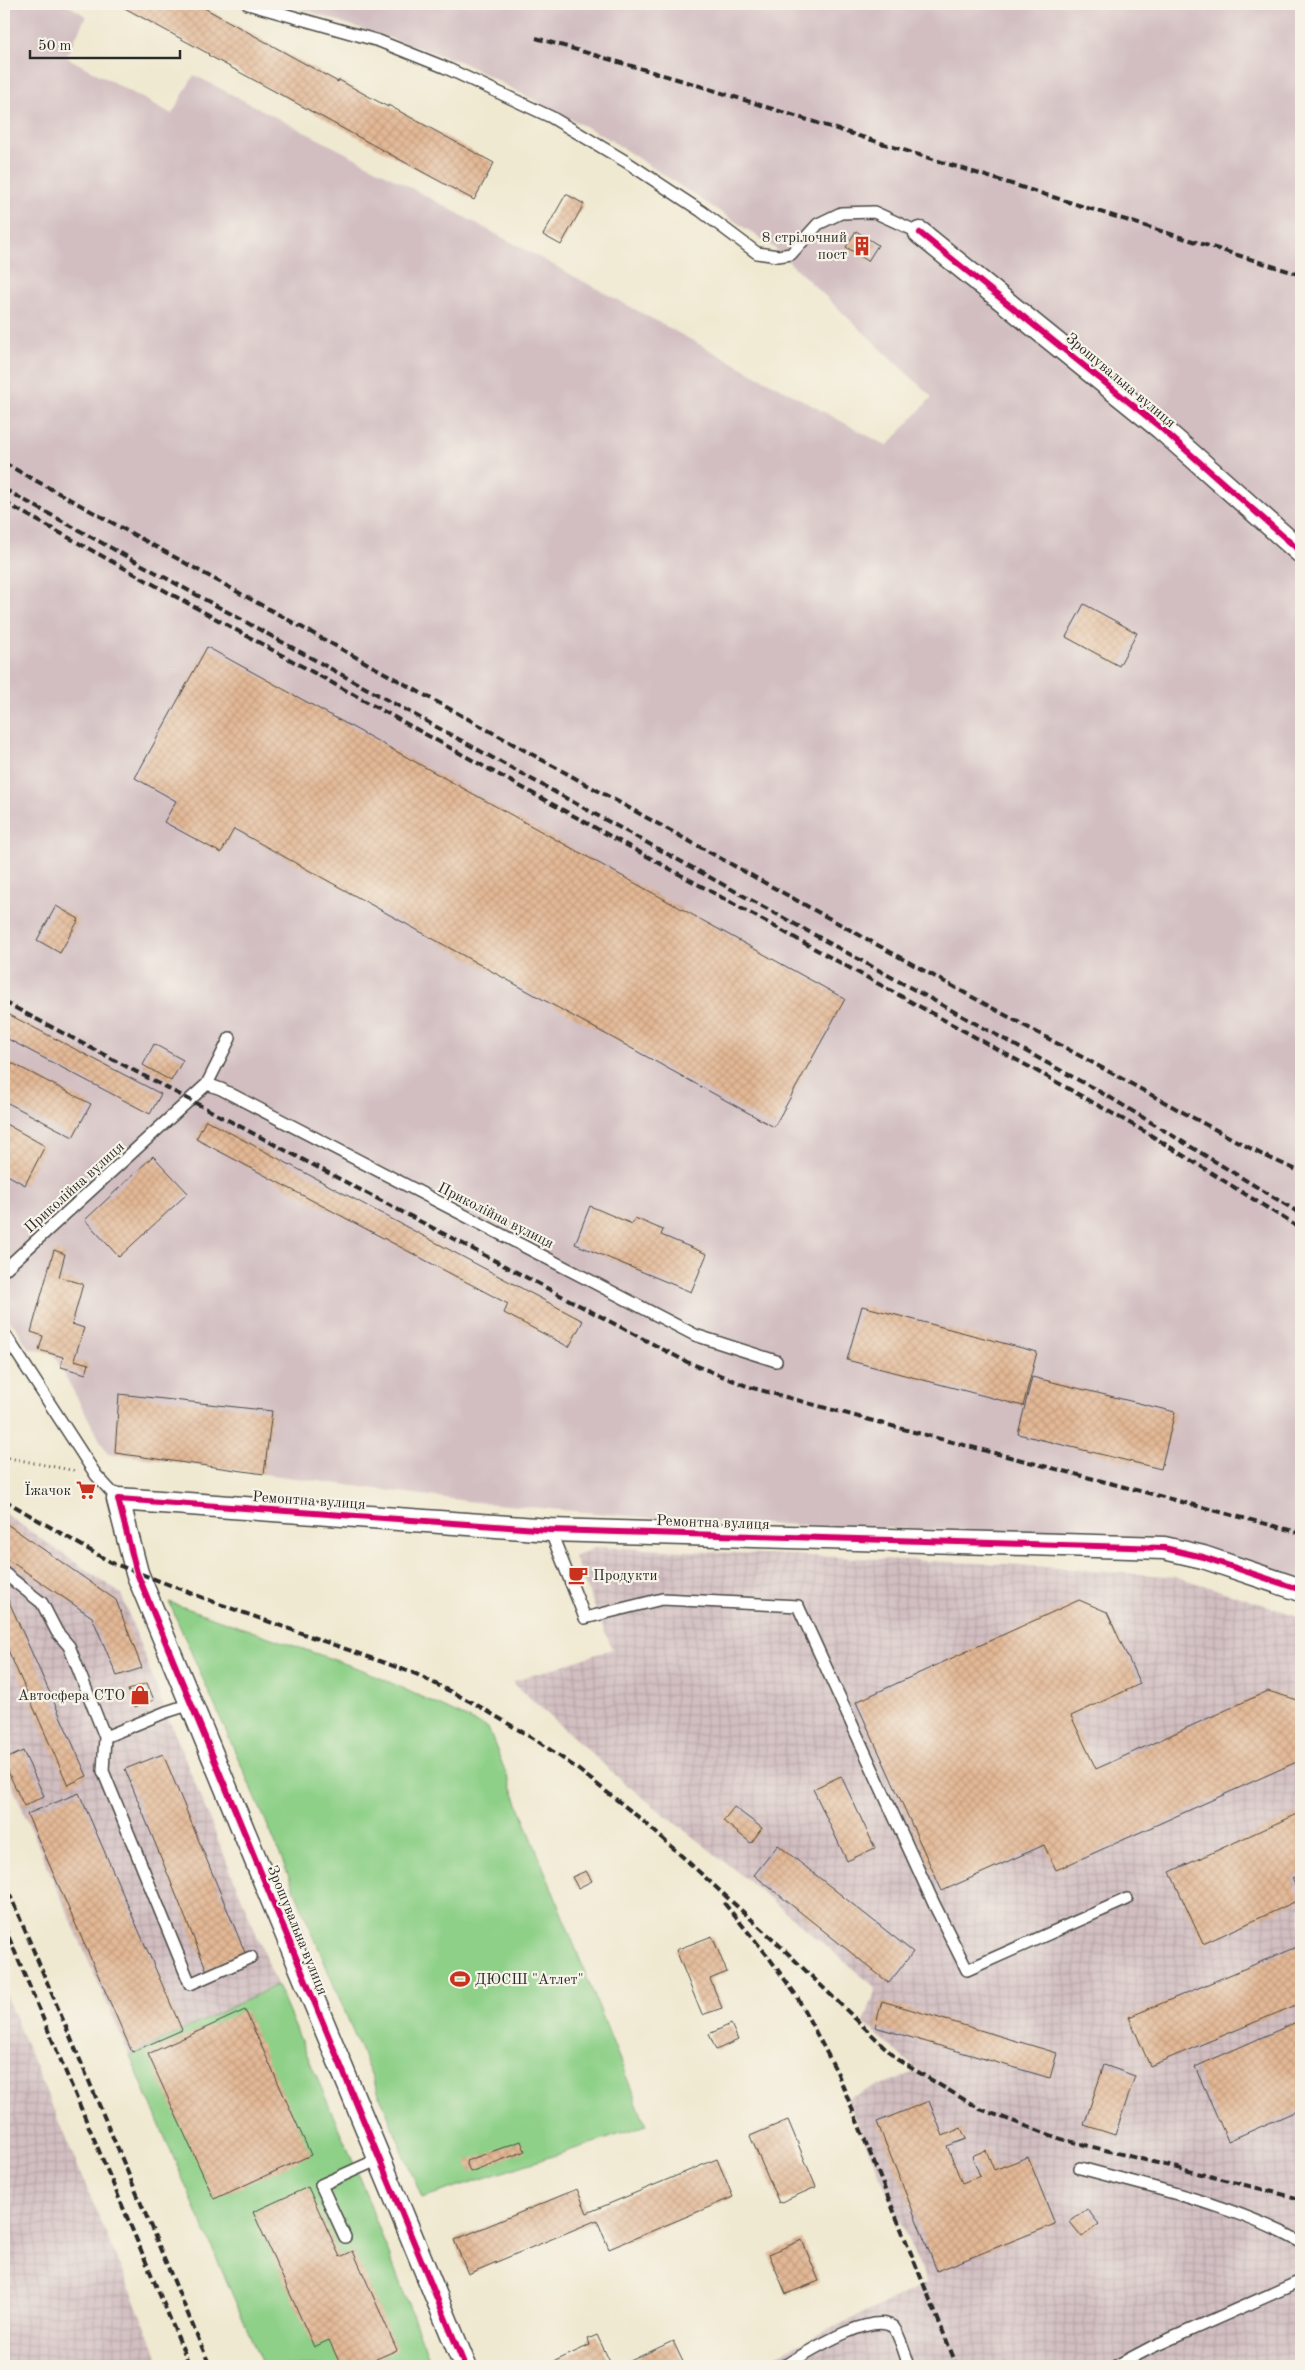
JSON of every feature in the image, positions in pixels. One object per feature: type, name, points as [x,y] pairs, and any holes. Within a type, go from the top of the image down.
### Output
[{"type":"street","name":"Зрошувальна вулиця","points":[[920,233],[1160,428],[1301,552]]},
{"type":"street","name":"Зрошувальна вулиця","points":[[118,1499],[137,1574],[465,2366]]},
{"type":"street","name":"Ремонтна вулиця","points":[[118,1499],[550,1530],[1164,1548],[1203,1557],[1301,1590]]},
{"type":"lane","points":[[248,4],[379,41],[444,67],[552,117],[701,211],[757,253],[778,256],[791,254],[818,224],[841,213],[874,212],[920,233]]},
{"type":"lane","name":"Приколійна вулиця","points":[[4,1270],[207,1084],[230,1038]]},
{"type":"lane","name":"Приколійна вулиця","points":[[207,1084],[220,1089],[694,1335],[776,1361]]},
{"type":"lane","name":"Зрошувальна вулиця","points":[[4,1333],[96,1475],[118,1499]]},
{"type":"lane","points":[[550,1530],[585,1618],[662,1599],[798,1606],[934,1904],[967,1970],[1127,1899]]},
{"type":"lane","points":[[4,1573],[42,1603],[57,1632],[69,1646],[105,1737],[103,1771],[190,1984],[251,1957]]},
{"type":"lane","points":[[105,1737],[191,1704]]},
{"type":"lane","points":[[344,2237],[321,2185],[379,2159]]},
{"type":"lane","points":[[1080,2168],[1183,2195],[1272,2226],[1301,2242]]},
{"type":"lane","points":[[1116,2366],[1152,2347],[1301,2281]]},
{"type":"lane","points":[[784,2366],[827,2341],[872,2324],[886,2324],[895,2329],[909,2366]]},
{"type":"path","points":[[4,1457],[96,1475]]},
{"type":"shaded area","points":[[4,4],[66,4],[86,16],[66,57],[172,114],[194,75],[367,164],[887,446],[932,397],[771,245],[607,138],[461,62],[287,4],[1301,4],[1301,1581],[1064,1534],[683,1521],[475,1502],[107,1453],[51,1350],[29,1349],[16,1327],[4,1317]]},
{"type":"shaded area","points":[[4,1513],[121,1594],[161,1700],[277,1985],[130,2056],[4,1767]]},
{"type":"shaded area","points":[[595,1547],[1003,1564],[1178,1577],[1301,1617],[1301,2366],[761,2366],[764,2361],[927,2283],[846,2098],[918,2071],[864,2023],[876,1988],[750,1882],[622,1781],[512,1682],[612,1649],[574,1557]]},
{"type":"shaded area","points":[[4,1991],[12,2011],[162,2366],[4,2366]]},
{"type":"green space","name":"ДЮСШ \"Атлет\"","points":[[169,1602],[363,1670],[488,1728],[646,2126],[422,2198],[271,1833]]},
{"type":"green space","points":[[277,1985],[357,2171],[430,2361],[418,2366],[263,2366],[130,2056]]},
{"type":"building","points":[[122,4],[197,4],[338,82],[339,80],[388,107],[388,105],[494,163],[474,200],[208,55],[121,6]]},
{"type":"building","points":[[566,194],[584,204],[561,245],[543,235]]},
{"type":"building","name":"8 стрілочний пост","points":[[856,231],[878,245],[868,261],[846,247]]},
{"type":"building","points":[[1084,604],[1137,633],[1119,666],[1066,637]]},
{"type":"building","points":[[207,647],[845,999],[774,1127],[234,829],[221,853],[164,822],[176,801],[135,778]]},
{"type":"building","points":[[56,906],[79,919],[60,953],[37,940]]},
{"type":"building","points":[[4,1012],[161,1094],[150,1114],[4,1037]]},
{"type":"building","points":[[154,1044],[183,1060],[171,1081],[143,1065]]},
{"type":"building","points":[[4,1059],[91,1104],[73,1137],[4,1101]]},
{"type":"building","points":[[206,1120],[583,1321],[569,1347],[504,1313],[508,1304],[196,1139]]},
{"type":"building","points":[[4,1123],[45,1146],[25,1185],[4,1173]]},
{"type":"building","points":[[153,1156],[188,1193],[119,1257],[85,1220]]},
{"type":"building","points":[[590,1206],[632,1224],[635,1218],[663,1230],[661,1235],[707,1254],[691,1292],[575,1244]]},
{"type":"building","points":[[54,1250],[65,1254],[59,1277],[83,1284],[72,1324],[84,1328],[74,1360],[89,1364],[86,1374],[61,1367],[63,1357],[39,1350],[43,1336],[31,1332]]},
{"type":"building","points":[[862,1306],[1037,1352],[1023,1406],[847,1360]]},
{"type":"building","points":[[1032,1377],[1175,1412],[1161,1469],[1018,1434]]},
{"type":"building","points":[[119,1394],[272,1411],[264,1474],[115,1453]]},
{"type":"building","points":[[4,1522],[116,1600],[142,1668],[117,1676],[92,1617],[4,1557]]},
{"type":"building","points":[[6,1595],[87,1776],[68,1785],[4,1641],[4,1596]]},
{"type":"building","points":[[1079,1600],[1107,1612],[1140,1684],[1071,1716],[1096,1769],[1268,1691],[1301,1701],[1301,1760],[1056,1870],[1044,1845],[942,1891],[856,1702]]},
{"type":"building","points":[[147,1683],[154,1700],[135,1707],[128,1690]]},
{"type":"building","points":[[23,1751],[44,1796],[24,1806],[4,1763],[4,1760]]},
{"type":"building","points":[[163,1754],[246,1955],[207,1971],[125,1769]]},
{"type":"building","points":[[841,1776],[875,1848],[847,1861],[813,1789]]},
{"type":"building","points":[[79,1793],[182,2030],[132,2052],[27,1814]]},
{"type":"building","points":[[734,1807],[762,1828],[751,1843],[723,1821]]},
{"type":"building","points":[[1301,1812],[1301,1874],[1292,1878],[1301,1899],[1203,1944],[1170,1872]]},
{"type":"building","points":[[778,1845],[913,1952],[889,1983],[754,1875]]},
{"type":"building","points":[[586,1871],[592,1881],[578,1888],[572,1877]]},
{"type":"building","points":[[712,1936],[727,1972],[710,1979],[722,2008],[702,2015],[676,1950]]},
{"type":"building","points":[[1301,1945],[1301,2003],[1150,2066],[1129,2017]]},
{"type":"building","points":[[882,2001],[1057,2053],[1050,2078],[875,2027]]},
{"type":"building","points":[[245,2010],[311,2155],[214,2199],[148,2054]]},
{"type":"building","points":[[1301,2020],[1301,2109],[1228,2141],[1195,2067]]},
{"type":"building","points":[[731,2024],[738,2040],[716,2050],[709,2034]]},
{"type":"building","points":[[1104,2065],[1135,2076],[1115,2135],[1084,2125]]},
{"type":"building","points":[[929,2101],[943,2136],[961,2128],[966,2139],[947,2146],[962,2183],[980,2176],[972,2156],[986,2150],[994,2170],[1028,2157],[1055,2224],[937,2271],[877,2122]]},
{"type":"building","points":[[788,2120],[816,2187],[779,2203],[750,2136]]},
{"type":"building","points":[[521,2141],[525,2151],[470,2172],[466,2161]]},
{"type":"building","points":[[717,2159],[733,2197],[609,2249],[597,2220],[468,2274],[454,2240],[577,2189],[587,2213]]},
{"type":"building","points":[[308,2187],[340,2257],[353,2251],[397,2350],[360,2366],[341,2366],[329,2340],[314,2347],[253,2212]]},
{"type":"building","points":[[1087,2209],[1099,2224],[1082,2237],[1070,2222]]},
{"type":"building","points":[[802,2240],[819,2281],[786,2294],[769,2254]]},
{"type":"building","points":[[597,2335],[612,2366],[544,2366],[590,2345],[588,2339]]},
{"type":"building","points":[[673,2341],[685,2366],[630,2366],[628,2362]]},
{"type":"railway","points":[[536,38],[687,82],[1301,275]]},
{"type":"railway","points":[[4,463],[1188,1115],[1261,1154],[1301,1172]]},
{"type":"railway","points":[[4,489],[1111,1098],[1301,1214]]},
{"type":"railway","points":[[4,502],[1053,1080],[1149,1134],[1301,1229]]},
{"type":"railway","points":[[4,1002],[687,1362],[749,1387],[1301,1533]]},
{"type":"railway","points":[[4,1500],[110,1562],[222,1605],[416,1674],[477,1705],[539,1742],[575,1767],[641,1819],[774,1940],[898,2060],[980,2109],[1061,2139],[1301,2199]]},
{"type":"railway","points":[[4,1881],[210,2366]]},
{"type":"railway","points":[[724,1903],[767,1955],[796,1995],[837,2072],[957,2366]]},
{"type":"railway","points":[[4,1926],[190,2366]]},
{"type":"cycle path","points":[[920,233],[1161,428],[1301,552]]},
{"type":"cycle path","points":[[465,2366],[137,1573],[118,1499],[550,1530],[1164,1548],[1203,1557],[1301,1590]]},
{"type":"place","name":"8 стрілочний пост","points":[[862,246]]},
{"type":"place","name":"Їжачок","points":[[86,1490]]},
{"type":"place","name":"Продукти","points":[[578,1575]]},
{"type":"place","name":"Автосфера СТО","points":[[140,1695]]},
{"type":"place","name":"ДЮСШ \"Атлет\"","points":[[460,1979]]}]
